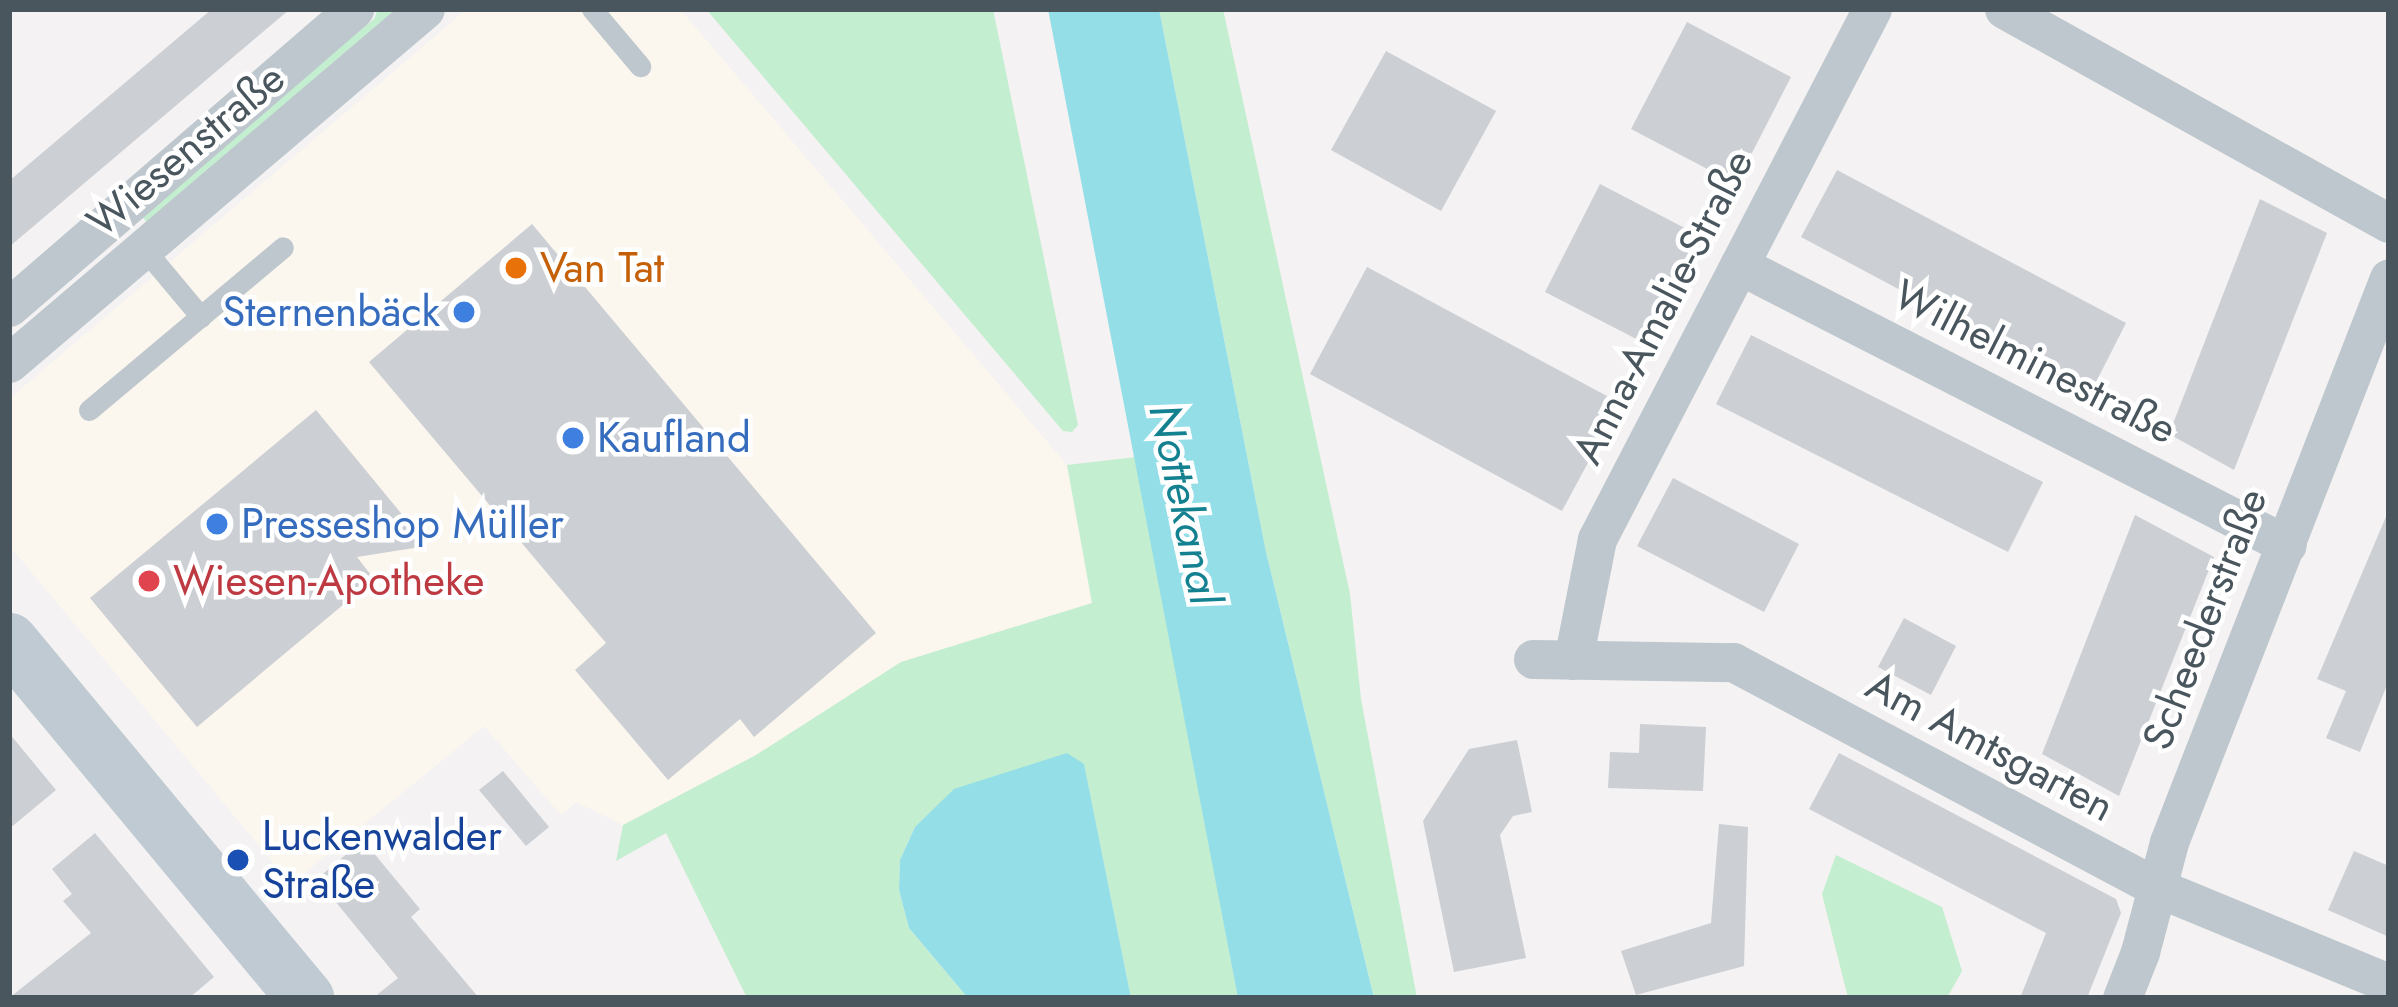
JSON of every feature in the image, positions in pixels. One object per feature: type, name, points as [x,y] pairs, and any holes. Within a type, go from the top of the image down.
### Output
[{"type":"main road","points":[[9,641],[305,998]]},
{"type":"street","name":"Wiesenstraße","points":[[9,307],[354,9]]},
{"type":"street","name":"Wiesenstraße","points":[[9,363],[424,9]]},
{"type":"street","name":"Anna-Amalie-Straße","points":[[1573,660],[1597,539],[1872,9]]},
{"type":"street","points":[[2005,9],[2389,223]]},
{"type":"street","name":"Wilhelminestraße","points":[[1738,266],[2287,545]]},
{"type":"street","name":"Scheederstraße","points":[[2122,998],[2169,842],[2389,278]]},
{"type":"street","name":"Am Amtsgarten","points":[[1533,659],[1733,662],[2158,888],[2389,983]]},
{"type":"lane","points":[[592,9],[640,66]]},
{"type":"lane","points":[[116,216],[201,317]]},
{"type":"lane","points":[[89,410],[284,247]]},
{"type":"shaded area","points":[[467,9],[680,9],[1067,465],[1092,603],[901,662],[756,755],[623,825],[576,802],[561,815],[484,726],[291,884],[9,545],[9,399]]},
{"type":"green space","points":[[378,9],[411,9],[150,226],[138,212],[374,19]]},
{"type":"green space","points":[[706,9],[993,9],[1078,425],[1072,432],[1063,431]]},
{"type":"green space","points":[[1159,9],[1223,9],[1350,594],[1361,699],[1417,998],[1374,998],[1266,552]]},
{"type":"green space","points":[[1136,457],[1238,998],[1131,998],[1084,765],[915,827],[900,860],[899,890],[909,928],[968,998],[747,998],[666,833],[616,861],[623,825],[756,755],[901,662],[1092,603],[1067,465]]},
{"type":"green space","points":[[1836,855],[1942,907],[1962,971],[1947,998],[1848,998],[1822,894]]},
{"type":"water","name":"Nottekanal","points":[[1048,9],[1159,9],[1266,552],[1374,998],[1238,998]]},
{"type":"water","points":[[1067,753],[1084,764],[1131,998],[968,998],[909,928],[899,890],[900,860],[915,827],[954,789]]},
{"type":"building","points":[[212,9],[290,9],[9,247],[9,181]]},
{"type":"building","points":[[1687,22],[1791,77],[1736,184],[1631,129]]},
{"type":"building","points":[[1386,51],[1496,111],[1441,211],[1331,150]]},
{"type":"building","points":[[1837,170],[2126,323],[2091,392],[1801,237]]},
{"type":"building","points":[[1600,184],[1704,238],[1648,345],[1545,292]]},
{"type":"building","points":[[2260,199],[2327,233],[2234,470],[2169,434]]},
{"type":"building","name":"Kaufland","points":[[532,224],[876,633],[754,737],[740,719],[668,780],[575,670],[606,643],[369,362]]},
{"type":"building","points":[[1367,267],[1620,403],[1562,511],[1310,374]]},
{"type":"building","points":[[1751,335],[2043,482],[2008,552],[1716,404]]},
{"type":"building","points":[[316,410],[405,518],[420,547],[357,557],[374,579],[197,727],[90,598]]},
{"type":"building","points":[[1673,478],[1799,544],[1764,612],[1637,546]]},
{"type":"building","points":[[2388,512],[2389,680],[2360,752],[2326,738],[2346,691],[2317,679]]},
{"type":"building","points":[[2135,515],[2214,557],[2119,796],[2042,754]]},
{"type":"building","points":[[1904,618],[1956,646],[1931,695],[1878,667]]},
{"type":"building","points":[[1640,724],[1706,727],[1703,791],[1608,788],[1610,752],[1639,753]]},
{"type":"building","points":[[9,733],[56,790],[9,829]]},
{"type":"building","points":[[1517,740],[1532,812],[1513,816],[1500,835],[1526,958],[1454,972],[1423,821],[1469,749]]},
{"type":"building","points":[[1839,753],[2116,899],[2121,913],[2087,998],[2020,998],[2046,933],[1809,809]]},
{"type":"building","points":[[503,771],[549,827],[526,846],[479,790]]},
{"type":"building","points":[[1719,824],[1748,827],[1744,966],[1636,995],[1621,951],[1711,923]]},
{"type":"building","points":[[95,833],[214,977],[189,998],[9,998],[91,933],[63,901],[72,894],[52,869]]},
{"type":"building","points":[[363,840],[420,909],[411,917],[479,998],[373,998],[398,978],[317,879]]},
{"type":"building","points":[[2354,851],[2389,866],[2389,937],[2328,910]]},
{"type":"place","name":"Van Tat","points":[[516,268]]},
{"type":"place","name":"Sternenbäck","points":[[464,312]]},
{"type":"place","name":"Kaufland","points":[[573,438]]},
{"type":"place","name":"Presseshop Müller","points":[[217,524]]},
{"type":"place","name":"Wiesen-Apotheke","points":[[149,581]]},
{"type":"place","name":"Luckenwalder Straße","points":[[238,860]]}]
